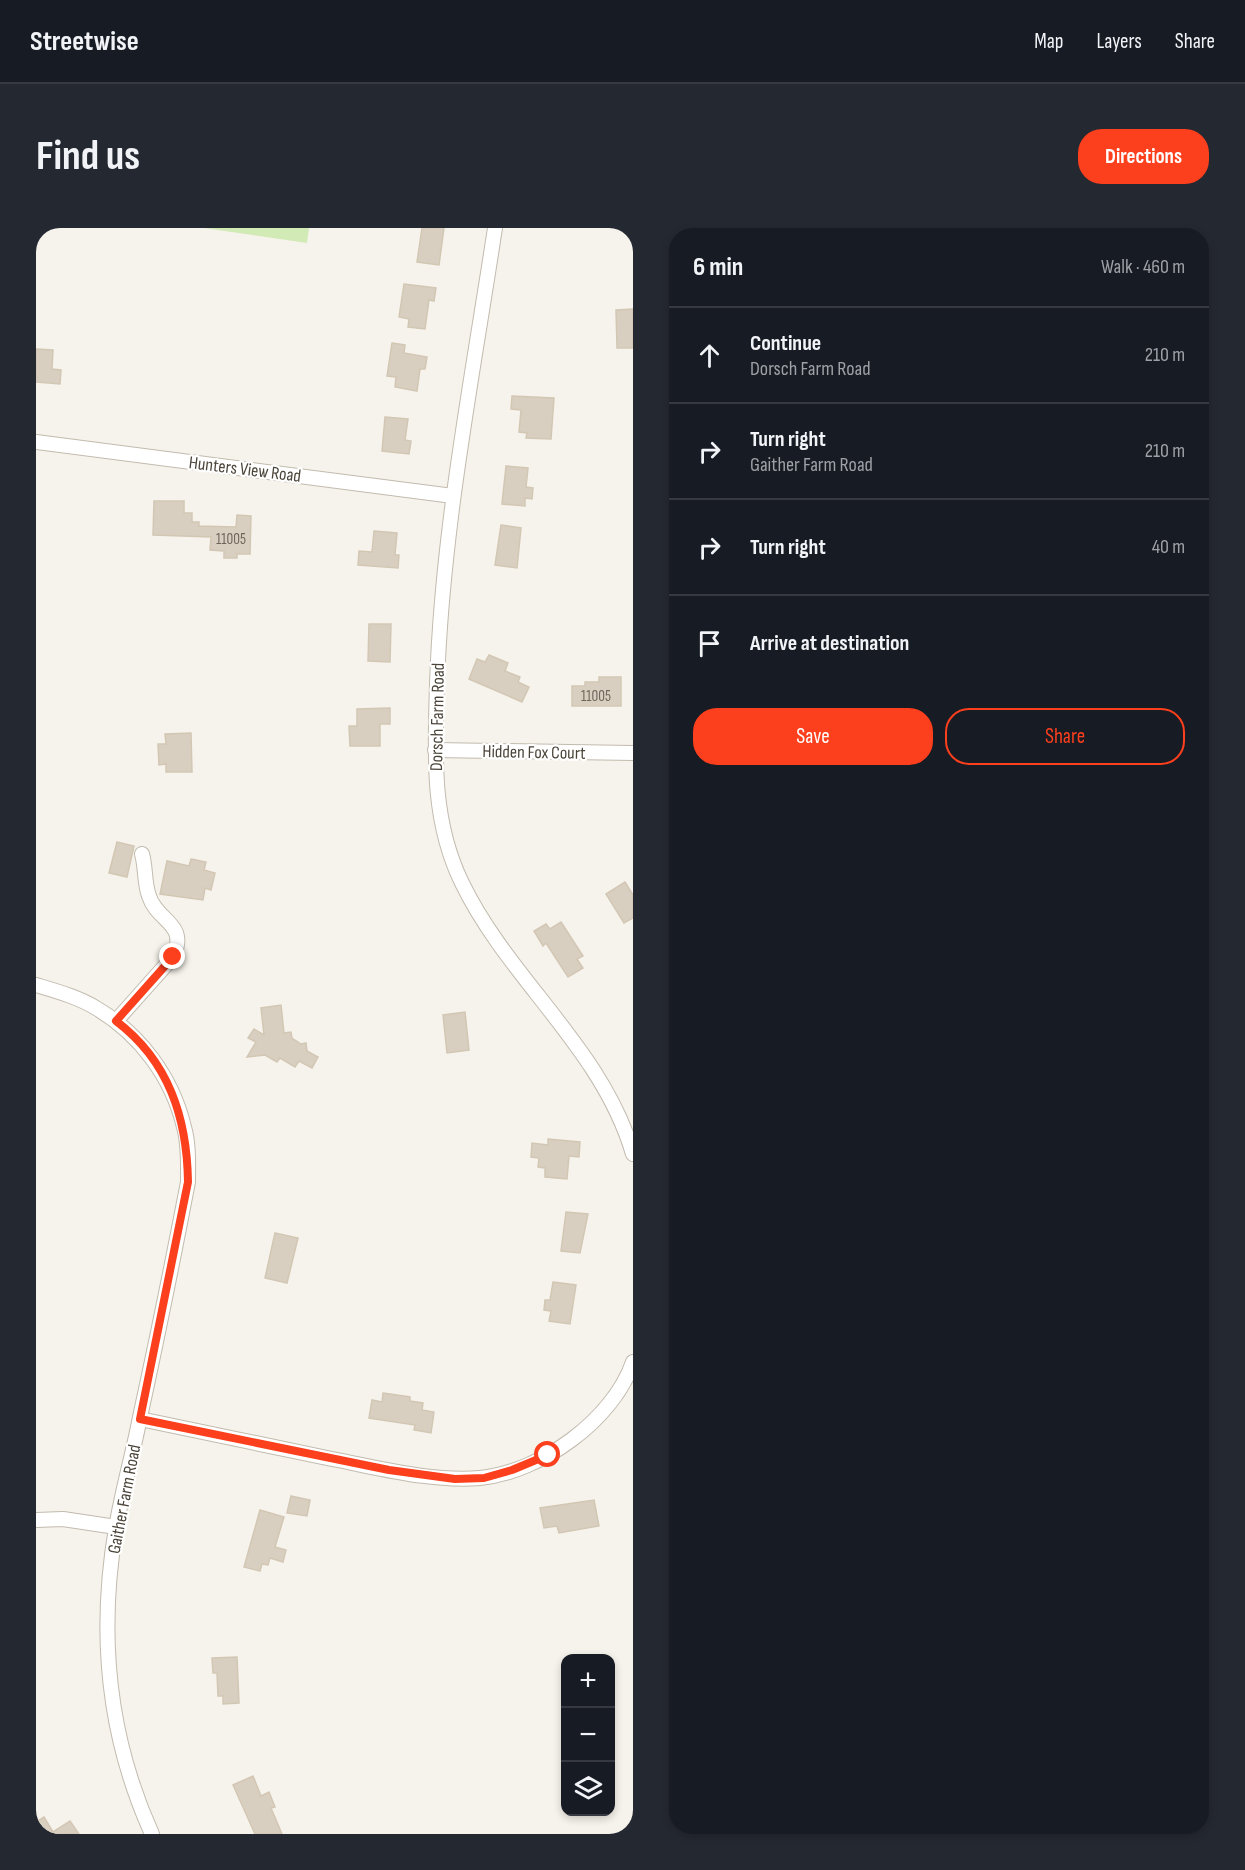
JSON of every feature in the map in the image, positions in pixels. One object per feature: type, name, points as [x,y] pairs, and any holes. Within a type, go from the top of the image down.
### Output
[{"type":"street","name":"Dorsch Farm Road","points":[[495,228],[453,496],[439,633],[435,750],[437,806],[445,843],[462,884],[520,975],[587,1059],[611,1099],[633,1154]]},
{"type":"street","name":"Hunters View Road","points":[[36,442],[453,496]]},
{"type":"street","name":"Hidden Fox Court","points":[[435,750],[633,753]]},
{"type":"street","points":[[116,1021],[173,957],[178,947],[173,926],[149,895],[141,854]]},
{"type":"street","name":"Gaither Farm Road","points":[[36,985],[94,1006],[140,1042],[159,1068],[175,1098],[185,1127],[188,1182],[116,1527],[109,1582],[107,1662],[122,1749],[134,1792],[152,1834]]},
{"type":"street","points":[[140,1419],[389,1470],[455,1479],[484,1478],[512,1470],[548,1455],[582,1433],[612,1401],[633,1362]]},
{"type":"street","points":[[36,1520],[63,1519],[116,1527]]},
{"type":"green space","points":[[204,228],[309,228],[307,243]]},
{"type":"building","points":[[422,228],[444,228],[439,265],[417,262]]},
{"type":"building","points":[[404,284],[436,288],[434,301],[429,300],[425,329],[408,327],[409,319],[399,317]]},
{"type":"building","points":[[633,309],[633,348],[617,348],[616,310]]},
{"type":"building","points":[[392,343],[405,345],[404,353],[427,357],[425,369],[420,369],[417,391],[395,387],[396,377],[387,376]]},
{"type":"building","points":[[36,349],[53,350],[52,369],[61,370],[60,384],[36,382]]},
{"type":"building","points":[[512,396],[554,398],[551,439],[526,438],[527,433],[519,432],[521,410],[511,409]]},
{"type":"building","points":[[385,417],[408,419],[405,440],[411,441],[409,454],[382,451]]},
{"type":"building","points":[[506,466],[528,468],[526,487],[533,488],[532,499],[525,498],[525,506],[502,504]]},
{"type":"building","points":[[154,501],[184,501],[184,513],[192,513],[192,522],[199,522],[199,526],[236,527],[237,515],[251,516],[250,554],[237,554],[237,558],[224,558],[224,551],[210,550],[211,537],[153,535]]},
{"type":"building","points":[[501,525],[521,528],[517,568],[495,565]]},
{"type":"building","points":[[374,531],[397,533],[395,555],[399,555],[398,568],[358,565],[359,551],[372,552]]},
{"type":"building","points":[[369,624],[391,624],[390,662],[368,661]]},
{"type":"building","points":[[489,655],[508,663],[505,671],[520,677],[518,682],[529,687],[522,702],[469,679],[477,659],[485,662]]},
{"type":"building","points":[[599,677],[621,677],[621,706],[572,706],[572,686],[585,686],[585,682],[599,682]]},
{"type":"building","points":[[390,708],[390,724],[380,724],[380,746],[350,746],[349,726],[357,726],[357,709]]},
{"type":"building","points":[[191,733],[192,772],[166,772],[166,764],[159,765],[158,744],[166,744],[165,734]]},
{"type":"building","points":[[117,842],[134,846],[127,877],[109,873]]},
{"type":"building","points":[[191,859],[206,862],[204,870],[215,873],[211,890],[205,888],[203,900],[160,894],[167,861],[189,866]]},
{"type":"building","points":[[625,882],[633,895],[633,918],[624,923],[606,894]]},
{"type":"building","points":[[561,922],[583,956],[577,959],[583,968],[568,977],[546,943],[543,946],[534,931],[546,924],[550,929]]},
{"type":"building","points":[[281,1005],[284,1033],[291,1032],[292,1038],[301,1044],[306,1043],[307,1051],[318,1057],[312,1068],[299,1061],[295,1067],[280,1058],[277,1062],[265,1055],[247,1057],[256,1042],[248,1038],[254,1029],[264,1035],[261,1008]]},
{"type":"building","points":[[465,1012],[469,1050],[447,1053],[443,1015]]},
{"type":"building","points":[[548,1139],[580,1142],[579,1157],[569,1156],[567,1179],[545,1177],[545,1168],[538,1167],[539,1158],[531,1157],[532,1143],[548,1145]]},
{"type":"building","points":[[566,1212],[588,1214],[580,1253],[561,1251]]},
{"type":"building","points":[[275,1233],[298,1238],[287,1283],[265,1278]]},
{"type":"building","points":[[553,1282],[576,1285],[570,1324],[549,1321],[551,1311],[544,1310],[545,1300],[550,1300]]},
{"type":"building","points":[[383,1393],[410,1397],[410,1401],[423,1403],[422,1410],[434,1412],[431,1433],[414,1430],[415,1425],[369,1418],[372,1400],[382,1402]]},
{"type":"building","points":[[291,1496],[310,1500],[307,1516],[287,1513]]},
{"type":"building","points":[[594,1500],[599,1526],[559,1533],[557,1526],[544,1528],[540,1508]]},
{"type":"building","points":[[260,1510],[284,1517],[275,1547],[286,1550],[283,1562],[270,1558],[268,1565],[262,1564],[260,1571],[244,1567]]},
{"type":"building","points":[[237,1657],[239,1703],[223,1704],[223,1696],[218,1696],[217,1673],[213,1673],[212,1658]]},
{"type":"building","points":[[253,1776],[261,1796],[269,1792],[275,1807],[271,1808],[282,1834],[255,1834],[233,1785]]},
{"type":"building","points":[[44,1817],[53,1832],[70,1821],[79,1834],[36,1834],[36,1822]]},
{"type":"route","points":[[173,957],[116,1021],[140,1042],[159,1068],[175,1098],[185,1127],[188,1153],[188,1182],[140,1419],[389,1470],[455,1479],[484,1478],[512,1470],[548,1455]]}]
